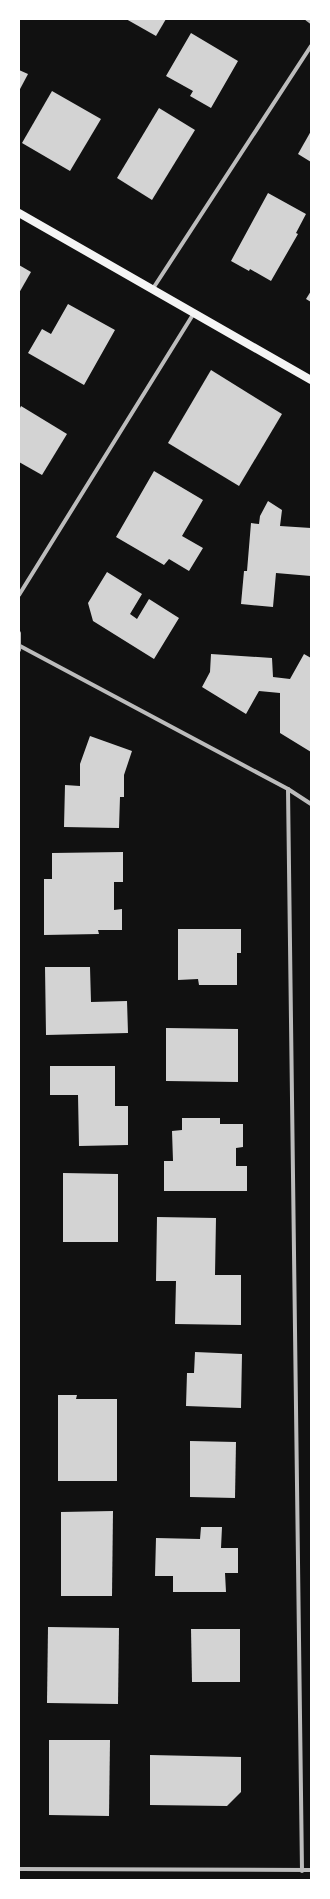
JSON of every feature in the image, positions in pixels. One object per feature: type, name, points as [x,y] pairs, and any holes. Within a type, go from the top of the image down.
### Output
[{"type":"main road","points":[[19,213],[311,380]]},
{"type":"street","points":[[307,19],[311,22]]},
{"type":"street","points":[[152,290],[311,46]]},
{"type":"street","points":[[19,595],[194,313]]},
{"type":"street","points":[[19,633],[20,648],[288,789],[311,804]]},
{"type":"street","points":[[288,789],[302,1871]]},
{"type":"street","points":[[19,1869],[311,1870]]},
{"type":"building","points":[[126,19],[166,19],[156,36]]},
{"type":"building","points":[[191,33],[238,61],[211,108],[190,96],[193,91],[166,76]]},
{"type":"building","points":[[19,70],[28,74],[19,91]]},
{"type":"building","points":[[52,91],[101,119],[70,171],[22,143]]},
{"type":"building","points":[[159,108],[195,130],[152,200],[117,178]]},
{"type":"building","points":[[311,131],[311,162],[298,154]]},
{"type":"building","points":[[268,193],[306,214],[296,233],[298,234],[271,281],[250,269],[249,271],[231,261]]},
{"type":"building","points":[[19,265],[31,272],[19,293]]},
{"type":"building","points":[[311,291],[311,302],[306,299]]},
{"type":"building","points":[[68,304],[115,330],[84,385],[28,353],[42,329],[51,334]]},
{"type":"building","points":[[211,370],[282,414],[239,486],[168,443]]},
{"type":"building","points":[[21,406],[67,434],[42,475],[19,462],[19,410]]},
{"type":"building","points":[[154,471],[203,500],[182,536],[203,548],[189,571],[169,559],[164,565],[116,537]]},
{"type":"building","points":[[268,501],[282,510],[280,526],[311,528],[311,576],[276,573],[273,607],[241,604],[244,571],[247,571],[251,523],[259,524],[260,516]]},
{"type":"building","points":[[107,572],[142,594],[130,614],[137,619],[149,599],[179,618],[154,659],[93,621],[88,603]]},
{"type":"building","points":[[211,654],[272,658],[273,677],[290,679],[304,654],[311,658],[311,752],[280,733],[280,693],[259,691],[246,714],[202,687],[210,672]]},
{"type":"building","points":[[90,736],[132,751],[124,775],[124,797],[120,797],[119,828],[64,827],[65,785],[80,786],[80,764]]},
{"type":"building","points":[[123,852],[123,882],[114,882],[114,910],[122,909],[122,930],[98,930],[99,934],[44,935],[44,879],[52,879],[52,853]]},
{"type":"building","points":[[178,929],[241,929],[241,953],[237,953],[237,985],[199,985],[198,979],[178,980]]},
{"type":"building","points":[[45,967],[90,967],[91,1002],[127,1001],[128,1033],[46,1035]]},
{"type":"building","points":[[166,1028],[238,1029],[238,1082],[166,1081]]},
{"type":"building","points":[[50,1066],[115,1066],[115,1106],[128,1106],[128,1145],[79,1146],[78,1095],[50,1095]]},
{"type":"building","points":[[182,1118],[220,1118],[220,1124],[243,1124],[243,1147],[236,1148],[236,1166],[247,1166],[247,1191],[164,1191],[164,1161],[173,1161],[172,1131],[182,1130]]},
{"type":"building","points":[[63,1173],[118,1174],[118,1242],[63,1242]]},
{"type":"building","points":[[157,1217],[216,1218],[215,1275],[241,1275],[241,1325],[175,1324],[176,1281],[156,1281]]},
{"type":"building","points":[[195,1352],[242,1354],[241,1408],[186,1406],[187,1373],[194,1373]]},
{"type":"building","points":[[58,1395],[77,1395],[76,1399],[117,1399],[117,1481],[58,1481]]},
{"type":"building","points":[[190,1441],[236,1442],[235,1498],[190,1497]]},
{"type":"building","points":[[113,1511],[112,1596],[61,1596],[61,1512]]},
{"type":"building","points":[[201,1527],[222,1527],[221,1548],[238,1548],[238,1573],[225,1573],[226,1592],[173,1592],[173,1576],[155,1576],[156,1538],[200,1539]]},
{"type":"building","points":[[48,1627],[119,1628],[118,1704],[47,1703]]},
{"type":"building","points":[[191,1629],[240,1629],[240,1682],[192,1682]]},
{"type":"building","points":[[49,1740],[110,1740],[109,1816],[49,1815]]},
{"type":"building","points":[[150,1755],[241,1757],[241,1792],[227,1806],[150,1805]]}]
